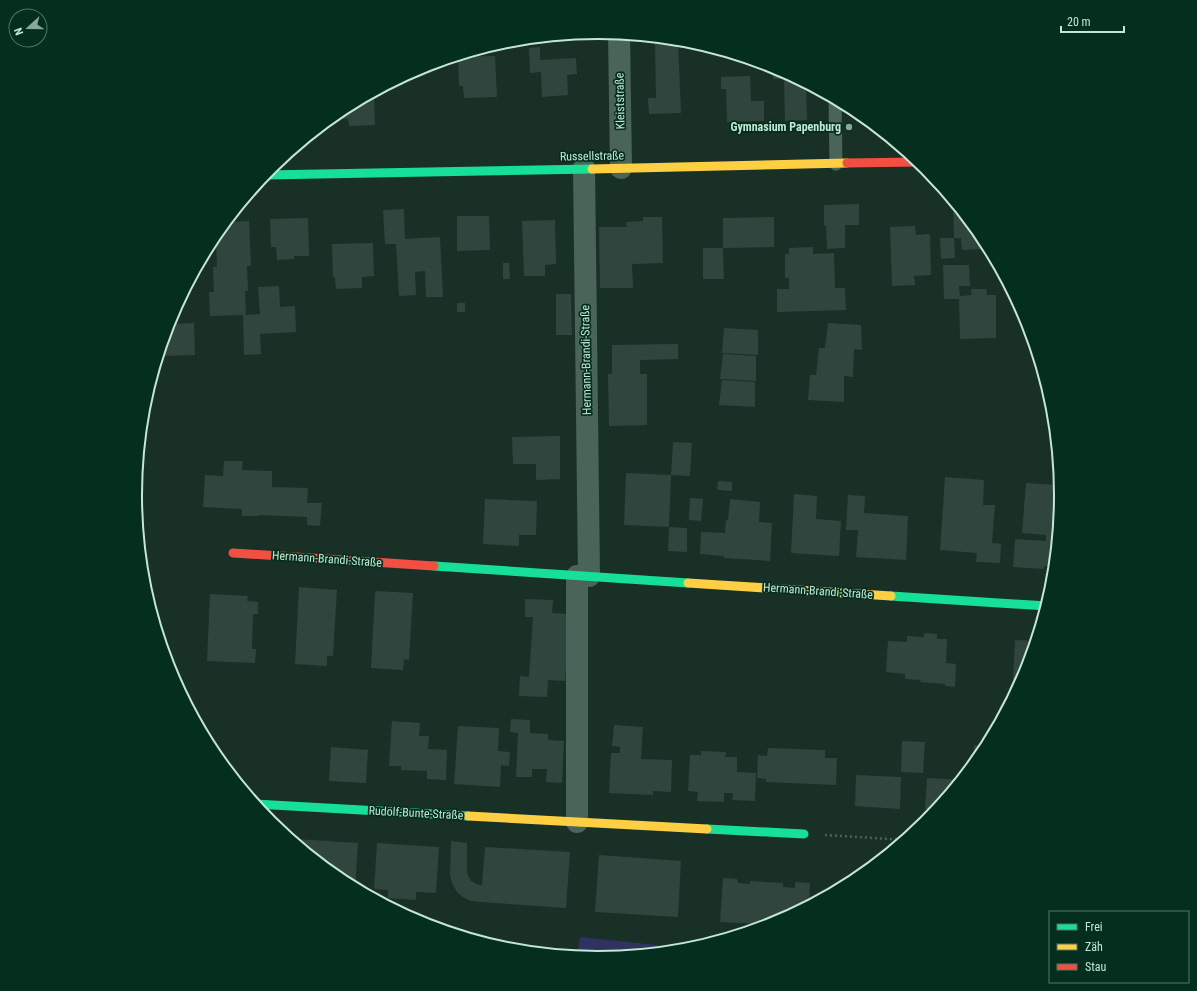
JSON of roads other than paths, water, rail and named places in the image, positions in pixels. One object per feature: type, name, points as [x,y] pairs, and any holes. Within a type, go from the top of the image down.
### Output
[{"type":"street","name":"Kleiststraße","points":[[619,40],[621,168]]},
{"type":"street","name":"Russellstraße","points":[[274,175],[910,162]]},
{"type":"street","name":"Hermann-Brandi-Straße","points":[[583,576],[584,168]]},
{"type":"street","name":"Hermann-Brandi-Straße","points":[[233,553],[1041,606]]},
{"type":"street","points":[[577,822],[583,576]]},
{"type":"street","name":"Rudolf-Bunte-Straße","points":[[263,804],[804,834]]},
{"type":"lane","points":[[835,105],[836,164]]},
{"type":"place","name":"Gymnasium Papenburg","points":[[849,127]]}]
